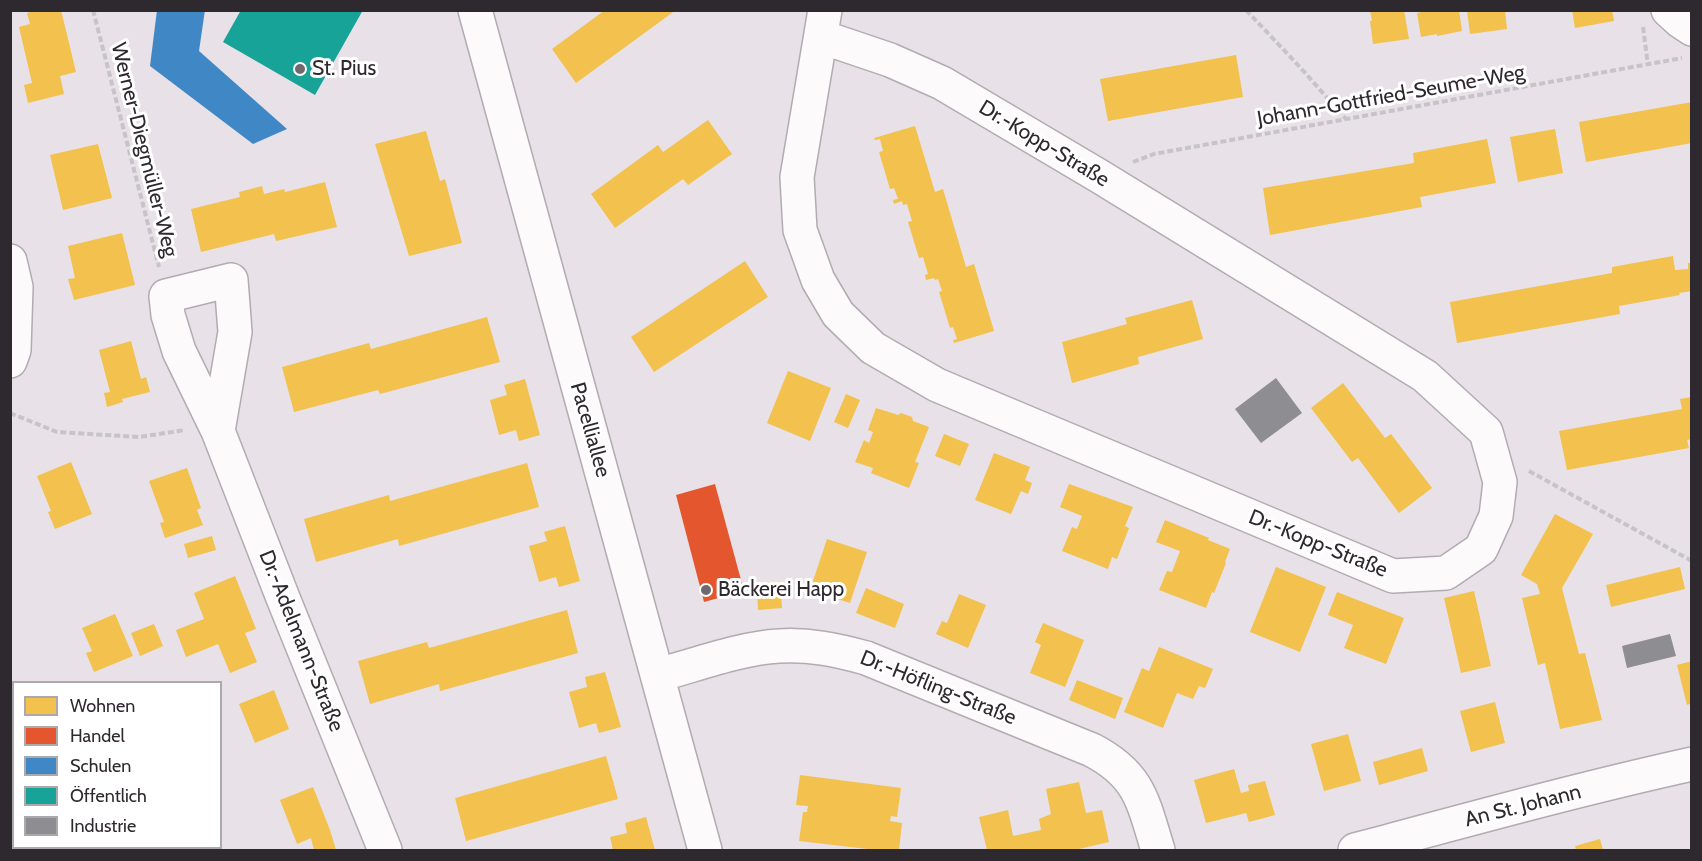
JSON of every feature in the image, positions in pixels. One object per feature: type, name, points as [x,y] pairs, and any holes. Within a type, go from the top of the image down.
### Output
[{"type":"street","name":"Pacelliallee","points":[[475,10],[705,850]]},
{"type":"street","points":[[1655,16],[1680,21],[1692,29]]},
{"type":"street","name":"Dr.-Kopp-Straße","points":[[823,24],[890,60],[942,83],[1099,176],[1425,376],[1486,432],[1500,482],[1496,516],[1481,549],[1446,573],[1393,576],[937,385],[873,348],[838,314],[818,280],[800,230],[797,177],[823,24]]},
{"type":"street","points":[[10,261],[16,287],[14,350],[10,361]]},
{"type":"street","points":[[166,296],[231,280],[235,332],[218,431]]},
{"type":"street","name":"Dr.-Adelmann-Straße","points":[[166,296],[168,315],[179,351],[218,431],[287,609],[385,850]]},
{"type":"street","name":"Dr.-Höfling-Straße","points":[[658,675],[743,652],[778,646],[840,650],[866,658],[1081,745],[1107,758],[1126,776],[1142,797],[1158,850]]},
{"type":"street","name":"An St. Johann","points":[[1355,850],[1692,764]]},
{"type":"path","name":"Werner-Diegmüller-Weg","points":[[93,10],[166,296]]},
{"type":"path","points":[[1246,10],[1346,120]]},
{"type":"path","points":[[1648,65],[1655,16]]},
{"type":"path","name":"Johann-Gottfried-Seume-Weg","points":[[1099,176],[1154,153],[1692,56]]},
{"type":"path","points":[[10,412],[57,432],[139,437],[196,428],[218,431]]},
{"type":"path","points":[[1523,468],[1692,561]]},
{"type":"building: Wohnen","points":[[38,10],[61,10],[76,72],[60,76],[64,94],[28,103],[24,85],[32,83],[19,27],[30,24],[27,13]]},
{"type":"building: Wohnen","points":[[605,10],[676,10],[576,83],[552,49]]},
{"type":"building: Wohnen","points":[[1370,10],[1404,10],[1409,39],[1373,44]]},
{"type":"building: Wohnen","points":[[1430,10],[1459,10],[1462,31],[1421,37],[1417,13]]},
{"type":"building: Wohnen","points":[[1467,10],[1505,10],[1507,29],[1470,34]]},
{"type":"building: Wohnen","points":[[1572,10],[1612,10],[1614,21],[1575,28]]},
{"type":"building: Wohnen","points":[[1236,55],[1243,97],[1108,121],[1100,79]]},
{"type":"building: Wohnen","points":[[1692,102],[1692,143],[1586,162],[1579,122]]},
{"type":"building: Wohnen","points":[[708,120],[732,154],[688,185],[683,179],[615,228],[591,194],[658,145],[663,152]]},
{"type":"building: Wohnen","points":[[915,126],[935,192],[943,189],[966,267],[974,264],[994,331],[954,343],[953,340],[957,339],[953,327],[950,328],[939,292],[942,291],[938,279],[926,280],[925,275],[928,274],[923,257],[919,258],[908,222],[912,221],[907,204],[903,205],[902,201],[894,204],[893,200],[898,199],[894,188],[890,189],[879,152],[883,151],[880,139],[875,140],[874,138]]},
{"type":"building: Wohnen","points":[[1555,129],[1563,173],[1518,182],[1510,137]]},
{"type":"building: Wohnen","points":[[426,131],[440,181],[445,179],[462,243],[409,256],[375,144]]},
{"type":"building: Wohnen","points":[[1487,139],[1496,183],[1420,197],[1422,207],[1270,235],[1263,188],[1414,163],[1413,153]]},
{"type":"building: Wohnen","points":[[98,144],[112,198],[63,210],[50,155]]},
{"type":"building: Wohnen","points":[[325,182],[337,227],[276,241],[274,234],[201,252],[191,209],[240,197],[239,192],[262,186],[264,194],[284,189],[285,192]]},
{"type":"building: Wohnen","points":[[122,233],[135,285],[74,300],[68,279],[75,278],[68,246]]},
{"type":"building: Wohnen","points":[[1673,256],[1675,270],[1688,269],[1688,263],[1692,263],[1692,291],[1619,306],[1620,314],[1457,343],[1450,302],[1612,273],[1612,267]]},
{"type":"building: Wohnen","points":[[745,261],[768,297],[654,372],[631,337]]},
{"type":"building: Wohnen","points":[[1192,300],[1203,339],[1138,357],[1139,364],[1072,383],[1062,342],[1127,324],[1125,318]]},
{"type":"building: Wohnen","points":[[487,317],[500,362],[380,394],[378,390],[294,412],[282,367],[369,343],[371,349]]},
{"type":"building: Wohnen","points":[[131,341],[141,379],[146,377],[150,392],[122,399],[123,402],[107,407],[104,393],[110,392],[99,350]]},
{"type":"building: Wohnen","points":[[788,371],[831,388],[810,441],[767,423]]},
{"type":"building: Wohnen","points":[[525,379],[540,435],[519,441],[516,430],[499,435],[490,400],[507,395],[504,385]]},
{"type":"building: Wohnen","points":[[1343,383],[1385,438],[1391,434],[1432,488],[1399,513],[1358,458],[1352,462],[1311,408]]},
{"type":"building: Wohnen","points":[[846,394],[860,400],[848,428],[834,422]]},
{"type":"building: Wohnen","points":[[1692,397],[1692,439],[1687,440],[1689,448],[1567,470],[1559,431],[1682,409],[1680,399]]},
{"type":"building: Wohnen","points":[[876,408],[898,415],[901,413],[929,427],[915,462],[919,463],[909,488],[871,473],[873,468],[855,462],[864,440],[869,443],[873,432],[868,430]]},
{"type":"building: Wohnen","points":[[944,434],[969,444],[960,466],[935,456]]},
{"type":"building: Wohnen","points":[[994,453],[1030,467],[1025,480],[1032,483],[1028,494],[1021,491],[1011,514],[975,500]]},
{"type":"building: Wohnen","points":[[71,462],[92,514],[55,529],[48,512],[51,511],[37,476]]},
{"type":"building: Wohnen","points":[[527,463],[539,507],[399,546],[398,539],[316,562],[304,519],[389,495],[390,501]]},
{"type":"building: Wohnen","points":[[187,468],[201,508],[197,510],[203,525],[165,538],[160,523],[164,522],[149,481]]},
{"type":"building: Wohnen","points":[[1069,484],[1133,507],[1125,526],[1129,528],[1117,559],[1112,557],[1108,569],[1062,551],[1072,527],[1077,529],[1082,516],[1060,507]]},
{"type":"building: Wohnen","points":[[1555,514],[1593,534],[1562,588],[1579,654],[1585,653],[1602,720],[1560,729],[1545,663],[1538,665],[1522,598],[1540,594],[1537,584],[1521,575]]},
{"type":"building: Wohnen","points":[[1165,520],[1230,549],[1206,608],[1159,590],[1167,571],[1172,572],[1180,551],[1156,542]]},
{"type":"building: Wohnen","points":[[565,526],[580,581],[559,587],[556,577],[539,582],[529,546],[547,541],[544,532]]},
{"type":"building: Wohnen","points":[[212,536],[216,550],[188,558],[184,544]]},
{"type":"building: Wohnen","points":[[827,539],[867,552],[850,603],[810,590]]},
{"type":"building: Wohnen","points":[[1276,567],[1326,587],[1300,652],[1250,632]]},
{"type":"building: Wohnen","points":[[1680,567],[1685,589],[1611,607],[1606,585]]},
{"type":"building: Wohnen","points":[[235,576],[256,629],[245,633],[257,662],[230,673],[218,644],[186,657],[176,630],[204,619],[194,593]]},
{"type":"building: Wohnen","points":[[780,582],[782,608],[758,610],[757,583]]},
{"type":"building: Wohnen","points":[[866,588],[904,604],[895,628],[856,613]]},
{"type":"building: Wohnen","points":[[1474,591],[1491,666],[1461,673],[1444,598]]},
{"type":"building: Wohnen","points":[[1337,592],[1404,618],[1386,664],[1344,648],[1353,625],[1328,615]]},
{"type":"building: Wohnen","points":[[959,594],[986,605],[968,648],[936,634],[942,621],[947,623]]},
{"type":"building: Wohnen","points":[[567,610],[578,653],[440,691],[439,684],[370,704],[358,661],[427,642],[429,648]]},
{"type":"building: Wohnen","points":[[115,614],[133,656],[94,672],[86,653],[92,651],[82,628]]},
{"type":"building: Wohnen","points":[[1043,623],[1084,640],[1065,687],[1030,673],[1041,645],[1035,642]]},
{"type":"building: Wohnen","points":[[154,624],[163,646],[140,656],[131,633]]},
{"type":"building: Wohnen","points":[[1159,647],[1213,669],[1205,688],[1199,686],[1193,699],[1177,693],[1163,728],[1124,712],[1142,668],[1149,671]]},
{"type":"building: Wohnen","points":[[1692,661],[1692,703],[1687,705],[1677,665]]},
{"type":"building: Wohnen","points":[[605,672],[621,727],[599,733],[596,723],[579,728],[569,692],[587,687],[585,677]]},
{"type":"building: Wohnen","points":[[1077,680],[1123,698],[1115,719],[1069,700]]},
{"type":"building: Wohnen","points":[[274,690],[289,729],[255,743],[239,704]]},
{"type":"building: Wohnen","points":[[1495,702],[1505,743],[1471,752],[1460,711]]},
{"type":"building: Wohnen","points":[[1348,734],[1361,781],[1324,791],[1311,744]]},
{"type":"building: Wohnen","points":[[1422,748],[1428,771],[1379,785],[1373,762]]},
{"type":"building: Wohnen","points":[[606,756],[618,799],[466,841],[455,798]]},
{"type":"building: Wohnen","points":[[1234,769],[1241,793],[1249,791],[1248,785],[1265,781],[1275,815],[1249,822],[1246,813],[1206,823],[1194,780]]},
{"type":"building: Wohnen","points":[[800,775],[901,788],[897,817],[891,816],[890,821],[902,823],[899,850],[876,850],[799,841],[803,812],[807,812],[808,806],[796,805]]},
{"type":"building: Wohnen","points":[[1079,782],[1086,813],[1102,810],[1109,842],[1079,850],[987,850],[979,817],[1008,810],[1013,836],[1041,830],[1039,819],[1051,814],[1046,789]]},
{"type":"building: Wohnen","points":[[313,787],[336,850],[314,850],[311,838],[297,844],[280,800]]},
{"type":"building: Wohnen","points":[[646,817],[655,850],[613,850],[610,837],[627,833],[625,823]]},
{"type":"building: Wohnen","points":[[1600,839],[1603,850],[1576,850],[1575,846]]},
{"type":"building: Wohnen","points":[[66,849],[110,850],[66,850]]},
{"type":"building: Handel","points":[[715,484],[744,591],[704,602],[676,495]]},
{"type":"building: Schulen","points":[[157,10],[205,10],[199,51],[287,129],[253,144],[150,66]]},
{"type":"building: Öffentlich","name":"St. Pius","points":[[241,10],[363,10],[315,95],[223,42]]},
{"type":"building: Industrie","points":[[1276,378],[1302,413],[1261,443],[1235,409]]},
{"type":"building: Industrie","points":[[1670,634],[1676,656],[1627,668],[1622,646]]},
{"type":"place","name":"St. Pius","points":[[300,69]]},
{"type":"place","name":"Bäckerei Happ","points":[[706,590]]}]
